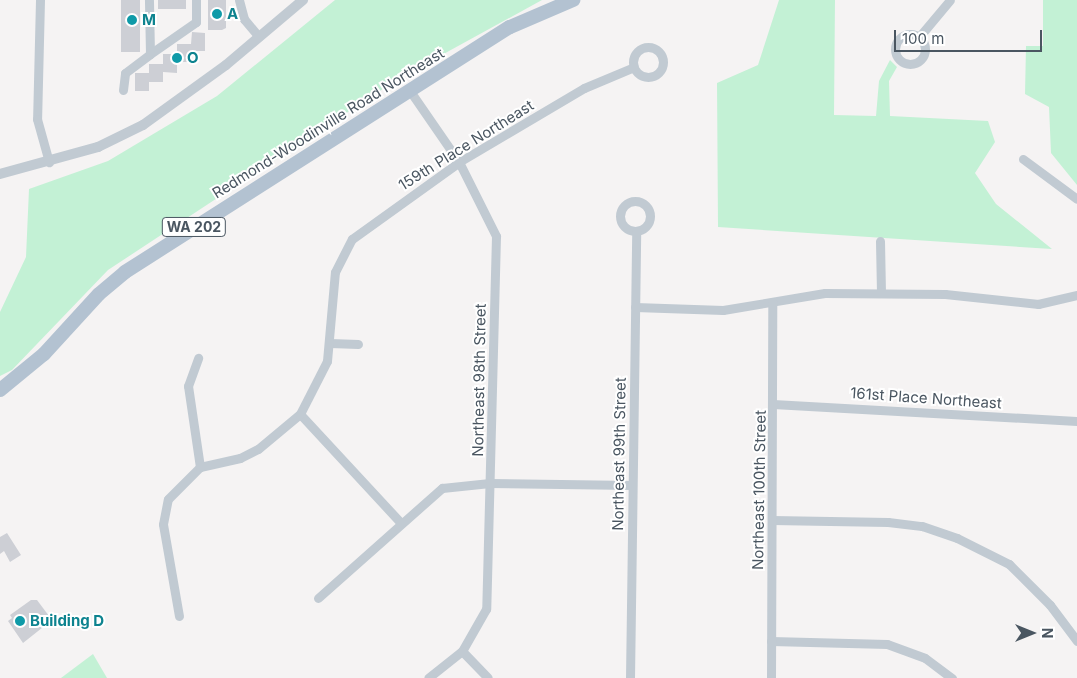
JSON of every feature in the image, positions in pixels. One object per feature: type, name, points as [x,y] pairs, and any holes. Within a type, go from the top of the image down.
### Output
[{"type":"main road","name":"Redmond-Woodinville Road Northeast","points":[[0,390],[44,354],[99,294],[125,272],[510,27],[573,0]]},
{"type":"street","points":[[40,0],[37,119],[48,162]]},
{"type":"street","points":[[149,0],[150,54]]},
{"type":"street","points":[[123,90],[125,73],[196,22],[196,0]]},
{"type":"street","points":[[239,0],[244,19],[259,37]]},
{"type":"street","points":[[0,174],[98,147],[143,125],[174,105],[303,0]]},
{"type":"street","points":[[919,37],[950,0]]},
{"type":"street","name":"159th Place Northeast","points":[[330,343],[335,272],[352,239],[369,223],[460,162],[600,80],[634,67]]},
{"type":"street","name":"Northeast 98th Street","points":[[410,90],[460,162],[496,236],[486,609],[462,651]]},
{"type":"street","points":[[1023,159],[1077,199]]},
{"type":"street","name":"Northeast 99th Street","points":[[630,678],[636,231]]},
{"type":"street","points":[[880,241],[881,292]]},
{"type":"street","points":[[635,307],[723,310],[824,293],[881,292],[1038,304],[1077,295]]},
{"type":"street","name":"Northeast 100th Street","points":[[771,678],[772,302]]},
{"type":"street","points":[[178,616],[163,524],[168,499],[200,467],[240,458],[258,449],[300,414],[321,379],[330,343],[358,344]]},
{"type":"street","points":[[198,358],[188,386],[200,467]]},
{"type":"street","name":"161st Place Northeast","points":[[773,404],[1077,421]]},
{"type":"street","points":[[300,414],[400,522]]},
{"type":"street","points":[[318,598],[400,522],[442,488],[490,484],[632,486]]},
{"type":"street","points":[[772,520],[888,522],[922,526],[957,538],[1009,564],[1050,606],[1077,641]]},
{"type":"street","points":[[771,641],[887,644],[925,658],[952,678]]},
{"type":"street","points":[[428,678],[462,651],[488,678]]},
{"type":"green space","points":[[335,0],[542,0],[398,79],[108,270],[12,370],[0,376],[0,312],[26,257],[29,189],[108,161],[217,96]]},
{"type":"green space","points":[[779,0],[835,0],[834,115],[876,116],[879,81],[890,60],[897,67],[889,81],[890,116],[988,121],[995,142],[975,173],[996,204],[1052,249],[718,227],[717,83],[758,65]]},
{"type":"green space","points":[[1043,0],[1077,0],[1077,185],[1051,153],[1049,107],[1025,94],[1026,46],[1043,46]]},
{"type":"green space","points":[[93,654],[107,678],[61,678]]},
{"type":"building","name":"M","points":[[121,0],[140,0],[140,52],[121,52]]},
{"type":"building","points":[[158,0],[186,0],[186,9],[158,9]]},
{"type":"building","name":"A","points":[[208,0],[226,0],[226,28],[222,30],[208,30]]},
{"type":"building","name":"O","points":[[192,32],[205,33],[205,51],[191,51],[191,62],[177,62],[177,73],[163,72],[163,82],[149,82],[149,91],[135,91],[135,73],[149,73],[149,64],[163,64],[163,54],[177,54],[177,44],[191,44]]},
{"type":"building","points":[[7,533],[21,555],[10,562],[4,551],[0,554],[0,537]]},
{"type":"building","name":"Building D","points":[[31,600],[37,600],[52,620],[23,643],[8,621],[12,618],[10,615]]},
{"type":"place","name":"A","points":[[217,14]]},
{"type":"place","name":"M","points":[[132,20]]},
{"type":"place","name":"O","points":[[177,58]]},
{"type":"place","name":"Building D","points":[[20,621]]}]
